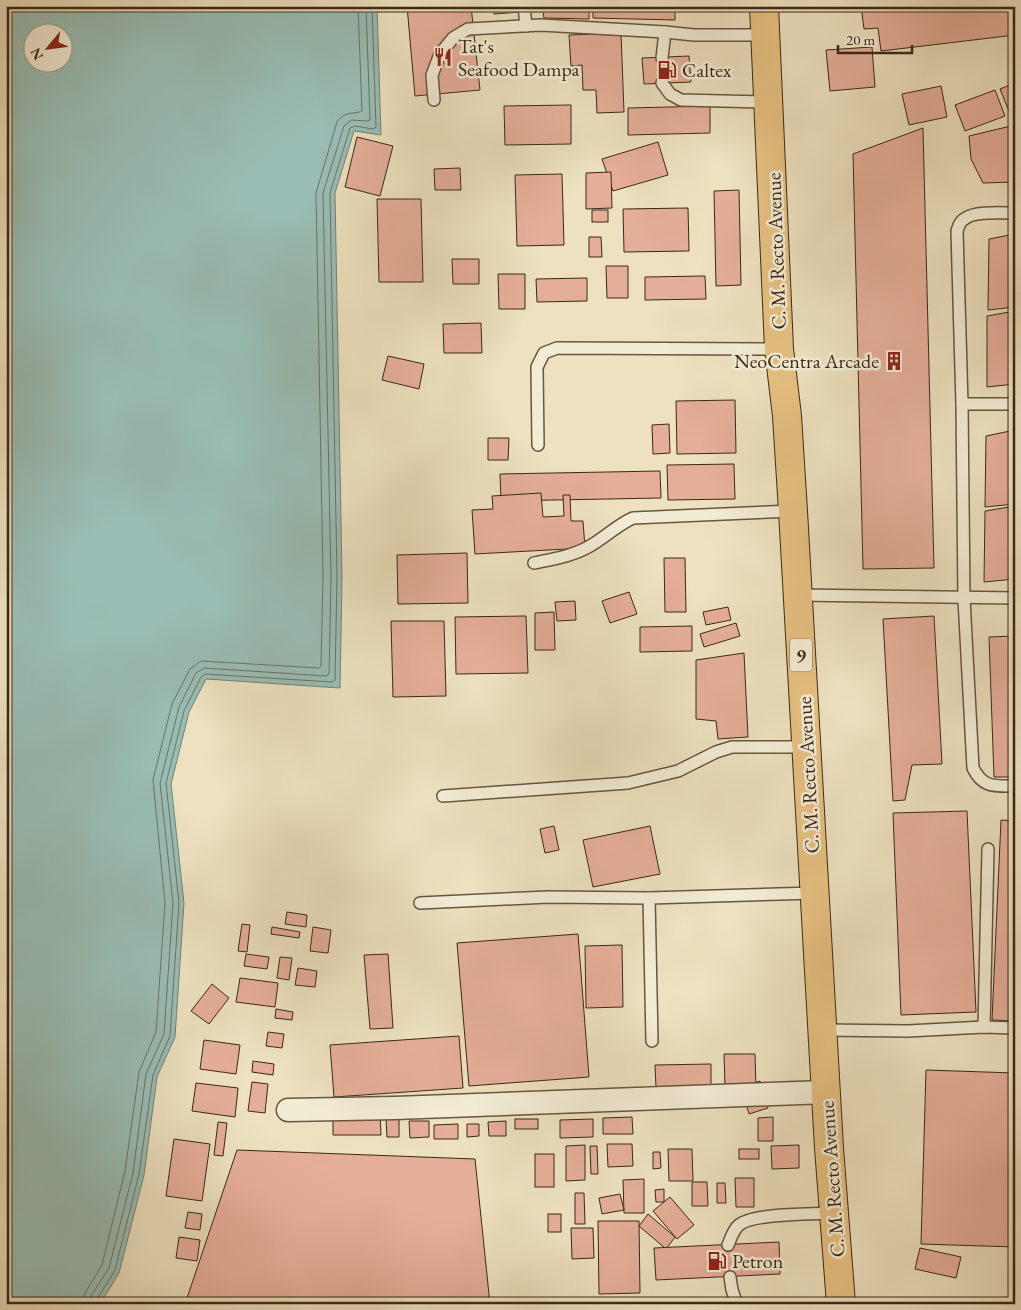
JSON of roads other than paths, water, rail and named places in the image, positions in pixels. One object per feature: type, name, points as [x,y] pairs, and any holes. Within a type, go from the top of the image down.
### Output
[{"type":"highway","name":"C. M. Recto Avenue","points":[[764,6],[770,102],[780,349],[787,416],[822,1030],[841,1304]]},
{"type":"street","points":[[288,1110],[405,1108],[826,1092]]},
{"type":"lane","points":[[524,6],[526,26]]},
{"type":"lane","points":[[434,100],[432,75],[440,54],[453,38],[468,29],[573,26],[718,36],[766,35]]},
{"type":"lane","points":[[662,58],[665,32]]},
{"type":"lane","points":[[662,84],[670,94],[681,100],[770,102]]},
{"type":"lane","points":[[1015,213],[971,215],[964,218],[957,231],[962,404],[964,599],[973,768],[978,777],[986,784],[993,786],[1015,786]]},
{"type":"lane","points":[[538,445],[537,367],[544,354],[557,348],[780,349]]},
{"type":"lane","points":[[962,404],[1015,404]]},
{"type":"lane","points":[[534,563],[582,550],[592,545],[622,522],[633,518],[793,511]]},
{"type":"lane","points":[[798,596],[1015,598]]},
{"type":"lane","points":[[443,796],[628,783],[678,771],[716,752],[732,747],[806,747]]},
{"type":"lane","points":[[984,1027],[988,849]]},
{"type":"lane","points":[[420,903],[548,897],[649,898],[814,893]]},
{"type":"lane","points":[[649,898],[652,1041]]},
{"type":"lane","points":[[822,1030],[1015,1028]]},
{"type":"lane","points":[[728,1245],[734,1230],[740,1223],[748,1220],[768,1216],[834,1213]]},
{"type":"lane","points":[[730,1277],[737,1304]]},
{"type":"water","points":[[6,6],[377,6],[381,135],[354,131],[335,193],[342,577],[340,688],[206,679],[189,712],[171,784],[184,903],[175,1037],[157,1077],[144,1175],[119,1273],[100,1304],[6,1304]]},
{"type":"place","name":"Tat's Seafood Dampa","points":[[443,57]]},
{"type":"place","name":"Caltex","points":[[667,70]]},
{"type":"place","name":"NeoCentra Arcade","points":[[894,361]]},
{"type":"place","name":"Petron","points":[[717,1261]]}]
